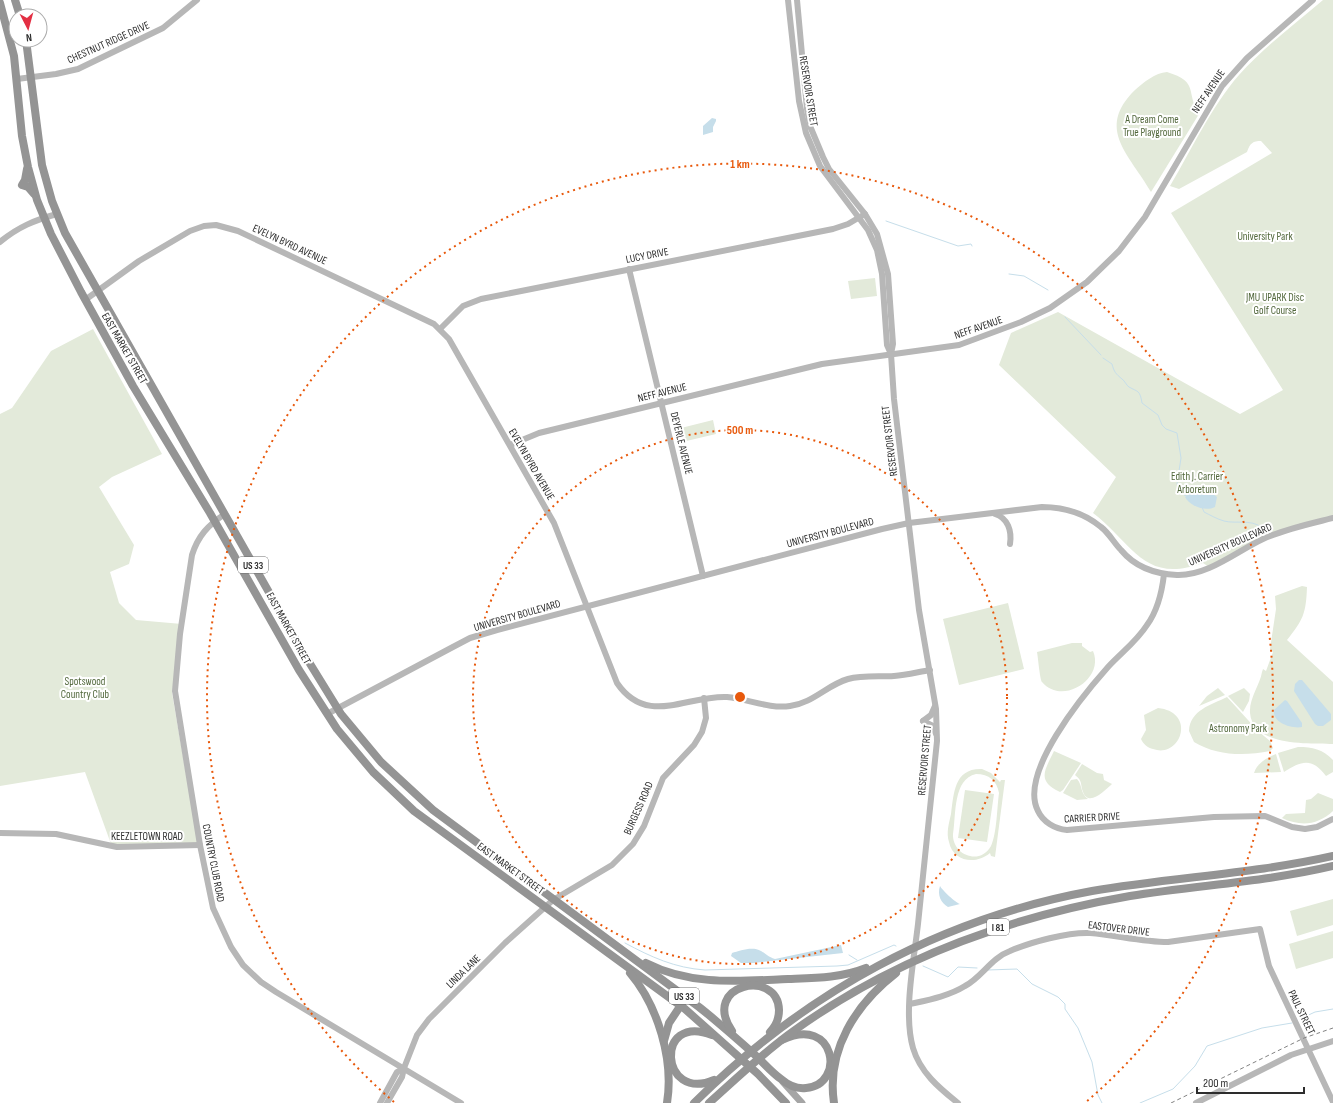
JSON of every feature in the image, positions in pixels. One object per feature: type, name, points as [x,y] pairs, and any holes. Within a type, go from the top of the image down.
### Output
[{"type":"highway","name":"EAST MARKET STREET","points":[[0,3],[10,36],[17,79],[27,163],[37,200],[44,218],[85,300],[163,437],[327,714],[341,734],[373,772],[406,803],[452,839],[680,1006],[734,1051],[786,1103]]},
{"type":"highway","name":"EAST MARKET STREET","points":[[27,48],[40,154],[46,180],[57,214],[73,248],[97,291],[338,709],[364,743],[396,778],[458,830],[623,950],[686,998],[737,1038],[781,1079]]},
{"type":"highway","points":[[245,574],[262,595],[278,621],[289,626]]},
{"type":"highway","points":[[277,629],[294,635]]},
{"type":"highway","points":[[430,822],[449,832],[458,830]]},
{"type":"highway","points":[[452,839],[460,836],[473,844],[479,845]]},
{"type":"highway","name":"I 81","points":[[694,1103],[759,1044],[827,996],[900,954],[981,920],[1023,907],[1132,885],[1286,865],[1333,856]]},
{"type":"highway","name":"I 81","points":[[709,1103],[782,1040],[840,1000],[886,974],[974,936],[1056,911],[1139,895],[1280,877],[1333,866]]},
{"type":"highway","points":[[623,950],[668,972],[688,978],[714,981],[802,979],[833,976],[863,969],[900,954]]},
{"type":"highway","points":[[832,1101],[838,1052],[845,1032],[855,1014],[877,987],[906,965]]},
{"type":"highway","points":[[625,966],[643,989],[658,1021],[668,1077],[667,1103]]},
{"type":"highway","points":[[737,1038],[726,1024],[724,1015],[727,1000],[739,987],[758,985],[768,989],[773,994],[779,1008],[776,1024],[759,1044]]},
{"type":"highway","points":[[663,1046],[669,1023],[686,998]]},
{"type":"highway","points":[[718,1037],[700,1031],[687,1032],[675,1042],[670,1060],[670,1066],[676,1076],[692,1086],[708,1083],[722,1076]]},
{"type":"highway","points":[[781,1079],[796,1088],[811,1088],[818,1085],[824,1079],[830,1066],[830,1058],[827,1047],[814,1035],[800,1034],[782,1040]]},
{"type":"main road","name":"EAST MARKET STREET","points":[[781,1079],[802,1103]]},
{"type":"street","name":"CHESTNUT RIDGE DRIVE","points":[[17,79],[60,73],[85,65],[163,28],[197,0]]},
{"type":"street","name":"RESERVOIR STREET","points":[[788,0],[799,101],[806,133],[820,166],[872,238],[880,262],[887,345],[891,354]]},
{"type":"street","name":"RESERVOIR STREET","points":[[796,0],[806,109],[810,126],[829,169],[865,214],[877,234],[886,263],[893,344],[891,354],[894,399],[919,610],[935,700],[937,739],[912,973],[910,995],[910,1034],[919,1062],[936,1084],[958,1103]]},
{"type":"street","name":"NEFF AVENUE","points":[[510,445],[539,433],[822,364],[953,346],[975,341],[1041,313],[1063,300],[1090,280],[1116,255],[1136,230],[1209,106],[1228,79],[1247,58],[1313,0]]},
{"type":"street","points":[[0,242],[20,227],[57,214]]},
{"type":"street","name":"LUCY DRIVE","points":[[440,329],[463,306],[478,299],[833,229],[865,214]]},
{"type":"street","name":"EVELYN BYRD AVENUE","points":[[85,300],[139,261],[186,233],[204,226],[220,226],[238,231],[429,321],[440,329],[449,339],[557,529],[614,677],[622,689],[631,698],[644,704],[659,707],[704,698],[731,698],[772,706],[790,706],[808,701],[835,684],[851,678],[899,676],[930,670]]},
{"type":"street","name":"DEYERLE AVENUE","points":[[629,269],[703,576]]},
{"type":"street","name":"UNIVERSITY BOULEVARD","points":[[327,714],[470,638],[587,606],[909,523],[1052,507],[1079,513],[1102,528],[1122,552],[1134,562],[1149,570],[1164,574],[1178,575],[1195,573],[1264,539],[1298,526],[1333,518]]},
{"type":"street","points":[[993,513],[1000,515],[1006,521],[1010,534],[1010,544]]},
{"type":"street","name":"COUNTRY CLUB ROAD","points":[[225,514],[214,521],[200,535],[192,555],[181,632],[175,691],[200,845],[213,908],[231,947],[243,964],[261,982],[461,1103]]},
{"type":"street","name":"CARRIER DRIVE","points":[[1164,574],[1159,600],[1149,623],[1095,682],[1060,728],[1053,741],[1038,773],[1034,790],[1034,801],[1040,815],[1053,826],[1070,830],[1209,818],[1265,816],[1292,827],[1305,829],[1320,826],[1333,819]]},
{"type":"street","name":"BURGESS ROAD","points":[[553,900],[612,865],[633,844],[644,826],[664,777],[694,745],[702,732],[706,718],[704,698]]},
{"type":"street","points":[[935,700],[933,713],[923,721],[933,726],[937,739]]},
{"type":"street","name":"KEEZLETOWN ROAD","points":[[0,833],[56,834],[117,847],[200,845]]},
{"type":"street","name":"LINDA LANE","points":[[387,1103],[402,1077],[417,1035],[429,1019],[553,900]]},
{"type":"street","name":"EASTOVER DRIVE","points":[[910,1004],[920,1002],[965,986],[994,960],[1009,951],[1060,937],[1092,933],[1156,942],[1168,942],[1260,929]]},
{"type":"street","name":"PAUL STREET","points":[[1260,929],[1269,966],[1333,1102]]},
{"type":"street","points":[[910,995],[920,1002]]},
{"type":"street","points":[[1196,1103],[1291,1055],[1333,1042]]},
{"type":"street","name":"LINDA LANE","points":[[380,1103],[397,1072],[404,1068]]},
{"type":"green space","points":[[1323,0],[1333,0],[1333,518],[1264,539],[1209,567],[1203,563],[1183,568],[1166,569],[1152,564],[1140,557],[1093,513],[1116,477],[999,365],[1011,333],[1058,312],[1240,414],[1283,390],[1171,213],[1272,153],[1261,141],[1256,141],[1249,146],[1247,152],[1179,189],[1170,186],[1202,129],[1229,87],[1269,45]]},
{"type":"green space","name":"A Dream Come True Playground","points":[[1167,72],[1184,80],[1188,84],[1199,114],[1151,192],[1126,154],[1120,142],[1117,130],[1118,117],[1123,104],[1135,90],[1154,76]]},
{"type":"green space","points":[[875,278],[877,296],[851,299],[848,281]]},
{"type":"green space","name":"Spotswood Country Club","points":[[93,329],[162,454],[112,477],[99,487],[134,545],[129,564],[110,572],[119,603],[136,620],[182,624],[172,693],[198,844],[111,844],[85,772],[0,786],[0,414],[12,408],[51,351]]},
{"type":"green space","points":[[713,420],[716,434],[678,443],[674,427],[680,426],[681,428]]},
{"type":"green space","points":[[1302,586],[1307,587],[1306,604],[1303,616],[1287,640],[1333,682],[1333,744],[1297,743],[1271,737],[1261,732],[1253,724],[1250,713],[1251,702],[1263,669],[1266,671],[1273,652],[1270,649],[1276,609],[1275,596]]},
{"type":"green space","points":[[1008,603],[1024,669],[959,685],[943,619]]},
{"type":"green space","points":[[1072,643],[1082,643],[1082,646],[1090,652],[1093,651],[1095,661],[1093,671],[1080,686],[1070,690],[1060,691],[1050,689],[1041,680],[1037,652]]},
{"type":"green space","points":[[1218,688],[1225,695],[1199,706],[1207,696]]},
{"type":"green space","points":[[1244,688],[1250,694],[1249,701],[1243,712],[1228,696]]},
{"type":"green space","name":"Astronomy Park","points":[[1227,697],[1258,731],[1270,741],[1273,748],[1270,751],[1251,754],[1231,754],[1212,750],[1194,742],[1189,731],[1193,718],[1202,709]]},
{"type":"green space","points":[[1158,708],[1170,711],[1178,718],[1181,725],[1181,734],[1177,741],[1171,747],[1163,750],[1149,748],[1141,739],[1146,730],[1144,715]]},
{"type":"green space","points":[[1298,747],[1313,748],[1325,753],[1333,760],[1333,772],[1326,776],[1321,770],[1311,763],[1301,763],[1284,772],[1278,753]]},
{"type":"green space","points":[[1054,751],[1081,763],[1063,790],[1060,792],[1052,788],[1045,779],[1046,769]]},
{"type":"green space","points":[[1276,754],[1281,772],[1254,773],[1257,766]]},
{"type":"green space","points":[[1082,764],[1097,773],[1103,774],[1104,780],[1112,784],[1098,796],[1089,798],[1086,796],[1083,792],[1078,777],[1075,775]]},
{"type":"green space","points":[[982,769],[991,773],[1000,782],[1001,780],[1005,780],[995,857],[991,856],[990,853],[978,859],[966,860],[955,854],[951,849],[948,839],[948,832],[953,798],[957,783],[961,777],[973,770]],"holes":[[[976,774],[981,774],[992,779],[999,793],[996,827],[993,841],[986,852],[980,856],[974,857],[957,848],[953,834],[959,790],[969,777]]]},
{"type":"green space","points":[[1077,779],[1085,797],[1088,799],[1077,800],[1063,793],[1071,780]]},
{"type":"green space","points":[[965,790],[994,794],[987,842],[958,838]]},
{"type":"green space","points":[[1318,793],[1333,799],[1333,811],[1327,816],[1315,822],[1309,823],[1296,823],[1282,818],[1286,814],[1305,813],[1306,800],[1311,799]]},
{"type":"green space","points":[[1333,899],[1333,925],[1297,936],[1290,911]]},
{"type":"green space","points":[[1333,931],[1333,958],[1296,969],[1289,944]]},
{"type":"water","points":[[712,118],[716,119],[713,132],[703,135],[703,126]]},
{"type":"water","points":[[1189,494],[1213,494],[1217,497],[1215,507],[1207,509],[1198,507],[1190,503],[1185,497]]},
{"type":"water","points":[[1299,680],[1302,680],[1331,714],[1331,720],[1323,726],[1318,726],[1315,724],[1294,691],[1295,684]]},
{"type":"water","points":[[1285,700],[1302,723],[1302,727],[1288,726],[1279,722],[1274,715],[1274,710]]},
{"type":"water","points":[[940,886],[949,896],[960,904],[948,907],[939,896]]},
{"type":"water","points":[[841,945],[843,953],[753,963],[741,963],[731,956],[732,953],[746,949],[754,949],[761,951],[775,959]]},
{"type":"waterway","points":[[886,221],[958,246],[971,244],[972,246]]},
{"type":"waterway","points":[[1009,274],[1024,276],[1048,290]]},
{"type":"waterway","points":[[1065,317],[1101,355]]},
{"type":"waterway","points":[[1103,358],[1112,364],[1118,376],[1128,386],[1138,392],[1142,403],[1158,415],[1162,425],[1166,429],[1177,433],[1181,458],[1177,484],[1184,495],[1187,496]]},
{"type":"waterway","points":[[1202,507],[1204,512],[1221,520],[1228,522],[1248,522],[1261,527]]},
{"type":"waterway","points":[[625,943],[664,961],[684,967],[705,970],[848,965],[894,945],[896,946]]},
{"type":"waterway","points":[[849,955],[857,960]]},
{"type":"waterway","points":[[923,966],[948,977],[958,967],[977,968]]},
{"type":"waterway","points":[[988,970],[1017,969],[1032,984],[1058,997],[1065,1004],[1065,1009],[1078,1028],[1092,1062],[1098,1095],[1102,1103]]},
{"type":"waterway","points":[[1300,1019],[1315,1012],[1333,1009]]},
{"type":"waterway","points":[[1140,1103],[1173,1089],[1195,1066],[1207,1046],[1262,1028],[1292,1023]]},
{"type":"railway","points":[[1171,1103],[1304,1038],[1333,1028]]},
{"type":"park label","name":"University Park","points":[[1265,236]]},
{"type":"park label","name":"JMU UPARK Disc Golf Course","points":[[1275,303]]},
{"type":"park label","name":"Edith J. Carrier Arboretum","points":[[1197,482]]}]
